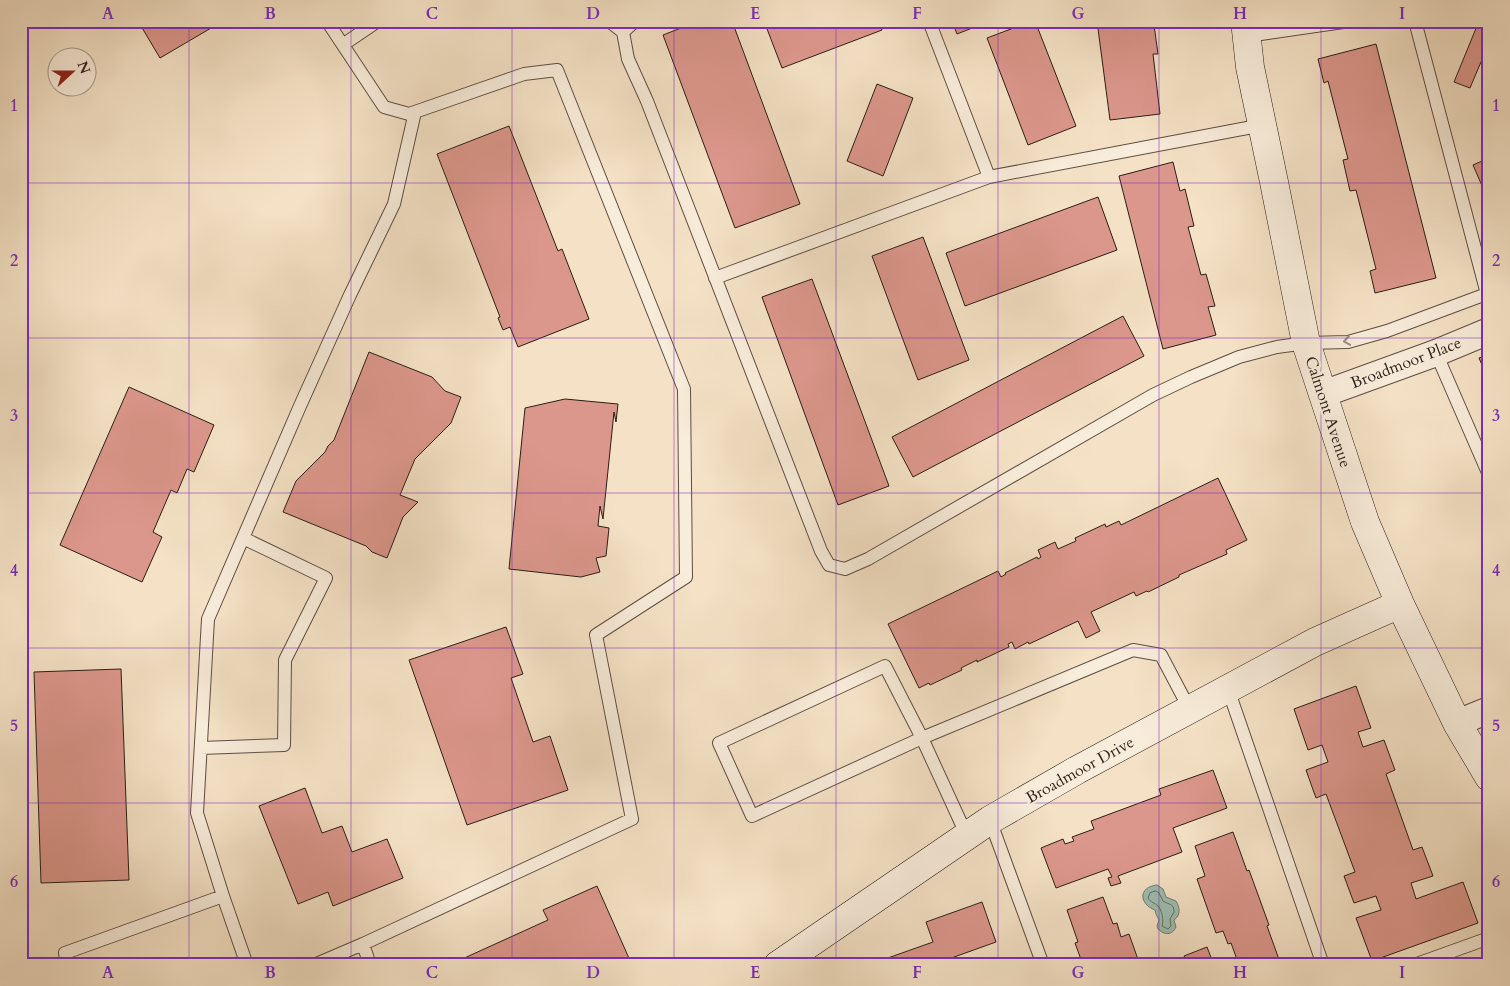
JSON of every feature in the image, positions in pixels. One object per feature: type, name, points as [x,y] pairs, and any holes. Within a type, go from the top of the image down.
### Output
[{"type":"main road","name":"Calmont Avenue","points":[[1246,28],[1250,67],[1306,343],[1365,522],[1400,604],[1457,723],[1489,777]]},
{"type":"main road","name":"Broadmoor Drive","points":[[778,965],[990,820],[1077,770],[1315,642],[1400,604]]},
{"type":"street","name":"Broadmoor Place","points":[[1323,394],[1436,353],[1489,331]]},
{"type":"street","points":[[1457,723],[1489,710]]},
{"type":"lane","points":[[314,965],[632,819],[596,636],[686,577],[684,389],[557,70],[524,74],[409,114],[384,107],[327,21]]},
{"type":"lane","points":[[344,44],[378,21]]},
{"type":"lane","points":[[609,21],[623,32],[628,59],[647,102],[821,551],[829,565],[845,569],[868,559],[1153,394],[1191,377],[1239,357],[1277,347],[1306,343],[1348,342],[1387,331],[1488,293],[1415,21]]},
{"type":"lane","points":[[623,32],[635,21]]},
{"type":"lane","points":[[929,21],[989,177]]},
{"type":"lane","points":[[1246,28],[1350,21]]},
{"type":"lane","points":[[247,965],[197,813],[208,619],[346,303],[394,204],[415,112]]},
{"type":"lane","points":[[715,278],[989,177],[1263,125]]},
{"type":"lane","points":[[1436,353],[1489,475]]},
{"type":"lane","points":[[201,748],[284,745],[285,660],[326,578],[243,538]]},
{"type":"lane","points":[[967,836],[922,738],[885,666],[719,743],[752,816],[922,738],[1133,650],[1161,655],[1190,710]]},
{"type":"lane","points":[[1228,689],[1323,965]]},
{"type":"lane","points":[[990,820],[1043,965]]},
{"type":"lane","points":[[67,965],[66,953],[223,896]]},
{"type":"lane","points":[[1414,965],[1489,938]]},
{"type":"lane","points":[[363,944],[370,965]]},
{"type":"water","points":[[1157,885],[1163,889],[1166,897],[1176,901],[1178,906],[1179,914],[1174,920],[1176,927],[1170,933],[1165,933],[1158,929],[1159,920],[1155,910],[1146,904],[1144,900],[1143,896],[1146,889]]},
{"type":"building","points":[[138,21],[223,21],[160,58]]},
{"type":"building","points":[[699,21],[732,21],[800,204],[735,228],[663,35]]},
{"type":"building","points":[[764,21],[879,21],[882,30],[782,68]]},
{"type":"building","points":[[952,21],[990,21],[957,34]]},
{"type":"building","points":[[1035,21],[1076,126],[1028,145],[987,38]]},
{"type":"building","points":[[1097,21],[1149,21],[1149,26],[1154,25],[1158,54],[1153,54],[1160,114],[1110,120]]},
{"type":"building","points":[[1479,21],[1489,21],[1489,43],[1470,88],[1454,82]]},
{"type":"building","points":[[1376,44],[1436,278],[1375,293],[1370,271],[1376,269],[1356,190],[1350,191],[1343,160],[1348,159],[1328,81],[1324,83],[1318,59]]},
{"type":"building","points":[[877,84],[913,98],[883,176],[847,161]]},
{"type":"building","points":[[509,126],[558,251],[562,249],[589,319],[518,347],[510,327],[503,330],[498,318],[500,317],[437,154]]},
{"type":"building","points":[[1489,158],[1489,202],[1473,165]]},
{"type":"building","points":[[1173,162],[1180,191],[1185,189],[1194,226],[1188,227],[1201,275],[1206,274],[1215,306],[1208,307],[1216,335],[1163,349],[1119,176]]},
{"type":"building","points":[[1098,197],[1117,250],[965,306],[946,253]]},
{"type":"building","points":[[923,237],[969,360],[918,380],[872,256]]},
{"type":"building","points":[[812,279],[889,486],[838,505],[762,297]]},
{"type":"building","points":[[1123,316],[1144,356],[913,477],[892,437]]},
{"type":"building","points":[[369,352],[432,377],[445,391],[461,397],[451,423],[415,459],[400,495],[418,502],[403,517],[387,558],[372,552],[366,546],[283,512],[296,481],[325,452],[334,440]]},
{"type":"building","points":[[1489,354],[1489,381],[1479,358]]},
{"type":"building","points":[[129,387],[214,425],[194,472],[187,469],[177,493],[171,490],[153,532],[162,537],[142,582],[60,545]]},
{"type":"building","points":[[565,399],[618,404],[616,422],[614,412],[603,519],[600,506],[598,526],[609,528],[606,556],[596,558],[600,572],[581,577],[509,569],[525,408]]},
{"type":"building","points":[[1218,478],[1247,540],[1226,550],[1227,554],[1179,575],[1179,577],[1148,592],[1136,596],[1134,592],[1091,612],[1100,631],[1086,638],[1078,621],[1015,649],[1012,642],[1008,644],[1009,647],[977,662],[977,660],[961,668],[962,670],[930,685],[929,683],[919,688],[888,624],[998,571],[1001,577],[1005,573],[1037,557],[1038,559],[1041,557],[1038,550],[1055,542],[1058,549],[1076,541],[1075,538],[1105,524],[1106,527],[1119,521],[1121,525]]},
{"type":"building","points":[[506,627],[523,674],[511,678],[533,742],[550,736],[568,790],[467,825],[409,660]]},
{"type":"building","points":[[121,669],[129,880],[41,883],[34,672]]},
{"type":"building","points":[[1356,686],[1371,728],[1358,732],[1363,747],[1384,740],[1395,770],[1386,774],[1413,850],[1422,847],[1433,876],[1411,883],[1416,899],[1463,882],[1478,923],[1372,961],[1356,918],[1381,910],[1376,896],[1354,903],[1344,876],[1355,872],[1326,794],[1316,798],[1306,770],[1328,762],[1322,745],[1308,750],[1294,709]]},
{"type":"building","points":[[1213,770],[1227,808],[1173,828],[1182,852],[1118,876],[1121,883],[1111,886],[1108,878],[1112,877],[1108,869],[1056,888],[1041,848],[1063,839],[1065,844],[1074,841],[1072,837],[1094,829],[1091,821],[1161,795],[1159,789]]},
{"type":"building","points":[[305,788],[322,833],[342,826],[352,852],[387,839],[403,878],[333,906],[328,892],[298,904],[259,806]]},
{"type":"building","points":[[1233,832],[1269,925],[1267,926],[1281,965],[1239,965],[1231,943],[1228,944],[1223,931],[1216,933],[1197,879],[1205,876],[1195,846]]},
{"type":"building","points":[[597,886],[632,965],[449,965],[548,920],[543,910]]},
{"type":"building","points":[[1103,897],[1113,924],[1117,923],[1121,937],[1129,934],[1140,965],[1083,965],[1075,943],[1078,942],[1067,910]]},
{"type":"building","points":[[982,902],[996,942],[943,961],[945,965],[868,965],[933,942],[926,922]]},
{"type":"building","points":[[1207,947],[1214,965],[1155,965],[1174,958],[1176,963],[1186,960],[1184,956]]},
{"type":"building","points":[[1001,958],[1003,965],[982,965]]}]
